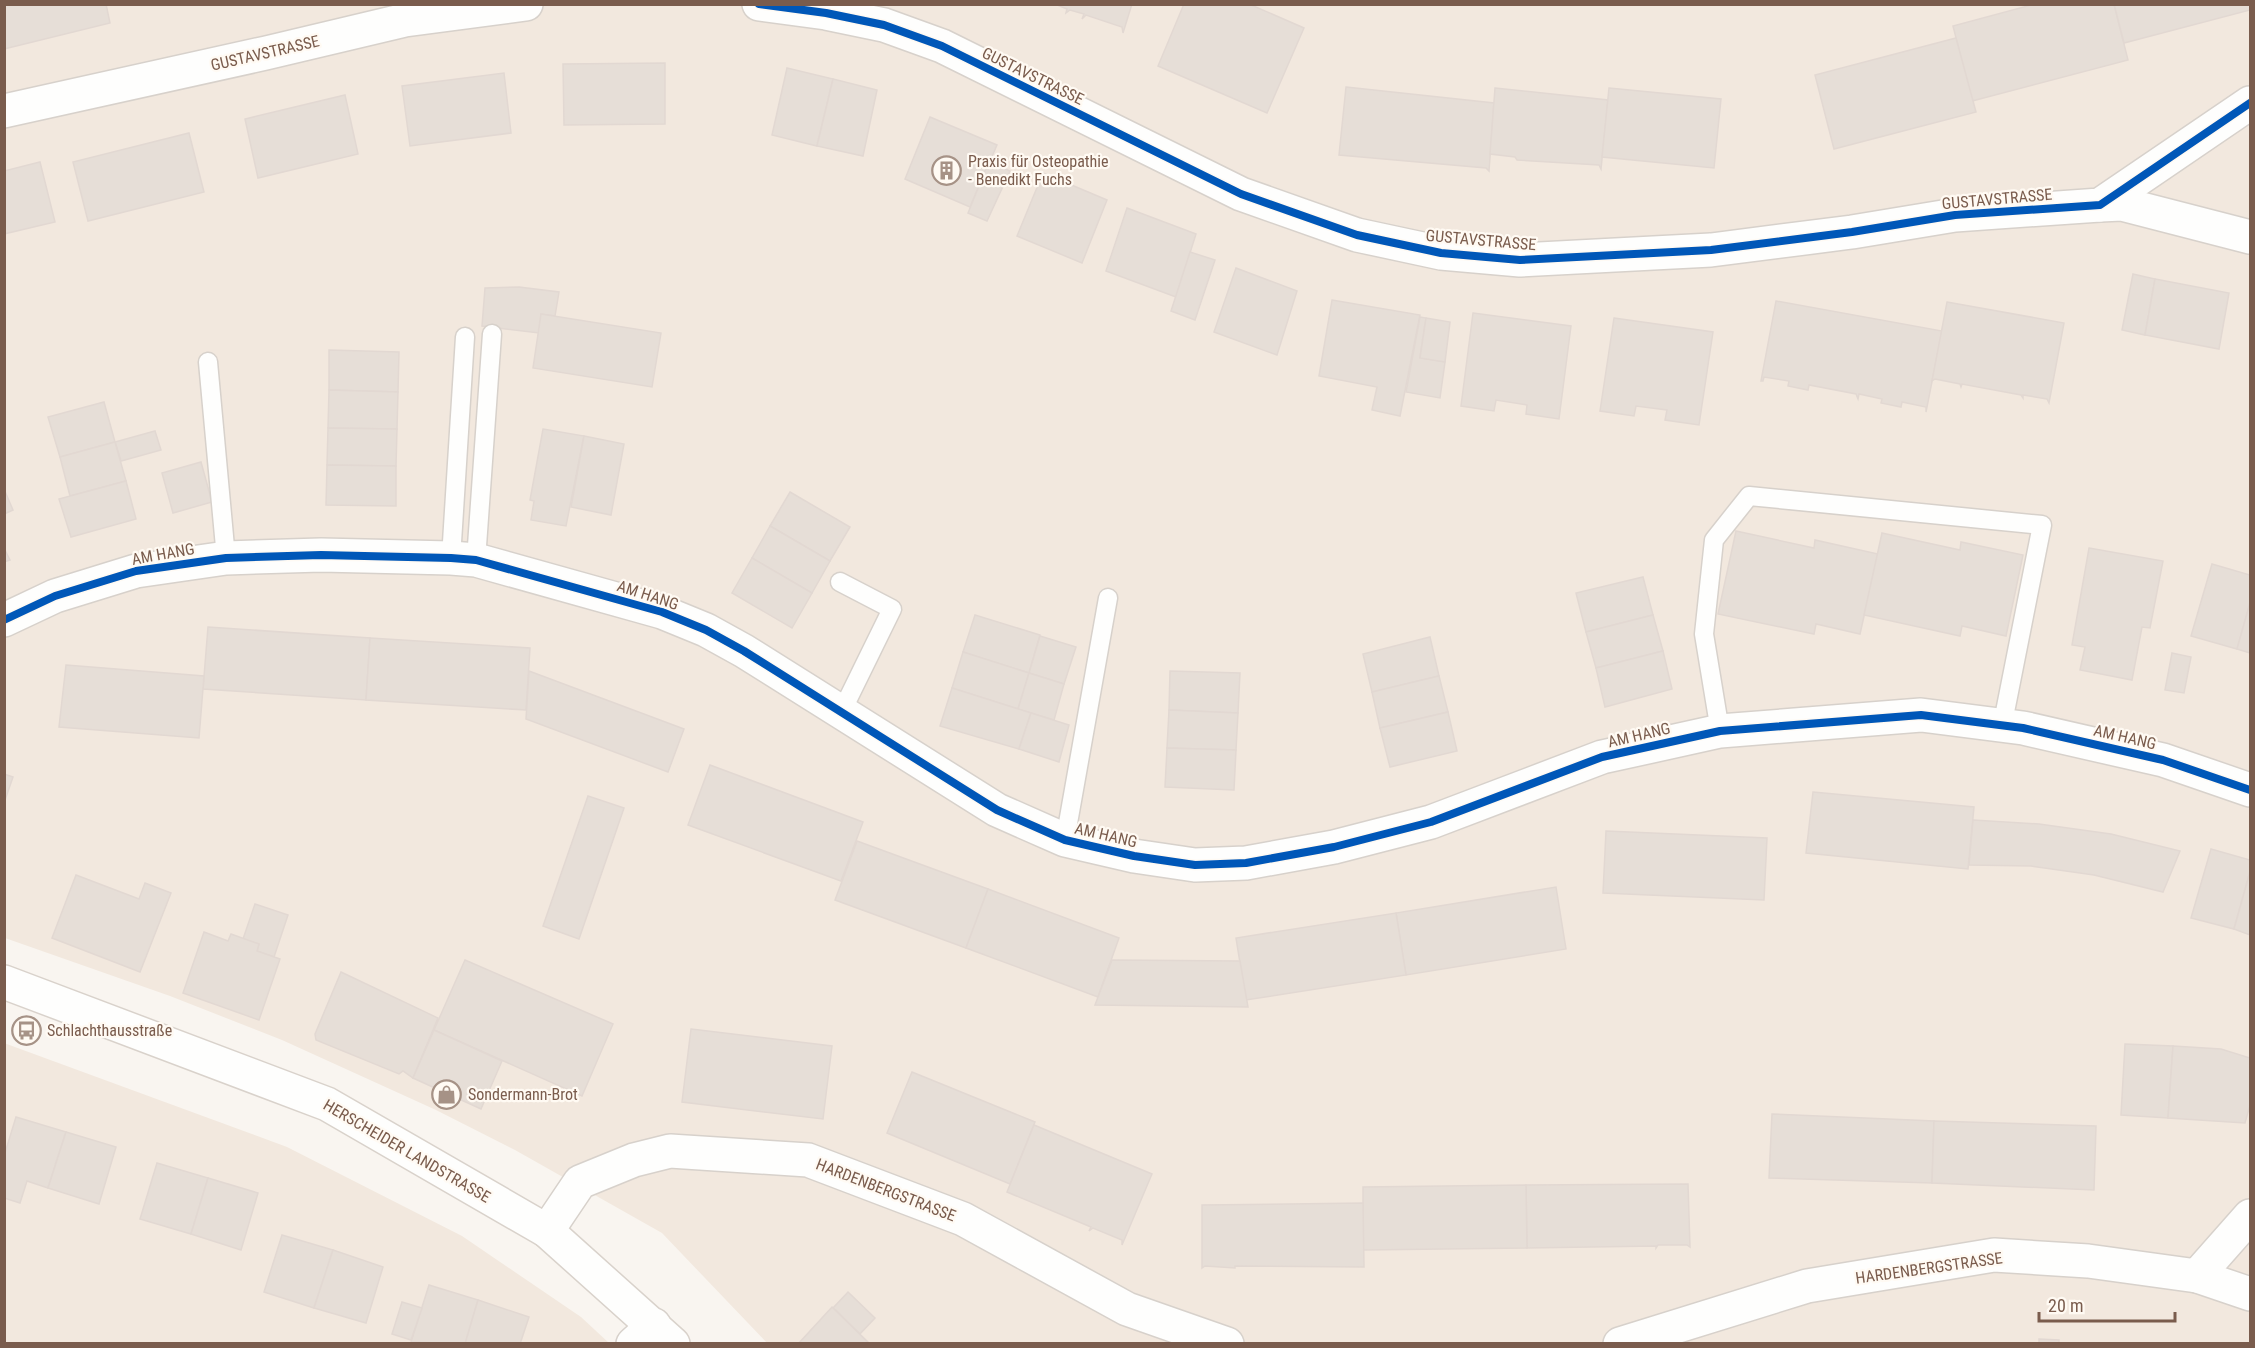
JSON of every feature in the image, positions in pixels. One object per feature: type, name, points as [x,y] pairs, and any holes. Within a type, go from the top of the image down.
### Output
[{"type":"street","name":"GUSTAVSTRASSE","points":[[4,111],[266,54],[405,20],[526,4]]},
{"type":"street","name":"GUSTAVSTRASSE","points":[[759,4],[826,13],[884,25],[942,46],[1241,194],[1357,234],[1441,253],[1520,261],[1711,250],[1852,232],[1955,215],[2122,204],[2250,237]]},
{"type":"street","points":[[2100,205],[2250,103]]},
{"type":"street","name":"AM HANG","points":[[4,620],[55,596],[136,571],[226,558],[321,555],[464,559],[662,612],[706,630],[744,651],[997,810],[1065,840],[1134,856],[1195,866],[1246,863],[1334,847],[1431,822],[1602,757],[1720,731],[1921,715],[2023,728],[2163,760],[2250,790]]},
{"type":"street","name":"HERSCHEIDER LANDSTRASSE","points":[[4,982],[327,1104],[547,1231],[653,1338]]},
{"type":"street","name":"HARDENBERGSTRASSE","points":[[547,1231],[580,1182],[634,1160],[670,1151],[808,1160],[963,1219],[1127,1309],[1227,1344]]},
{"type":"street","points":[[2197,1276],[2250,1216]]},
{"type":"street","name":"HARDENBERGSTRASSE","points":[[1620,1344],[1670,1337],[1807,1286],[1994,1255],[2088,1261],[2197,1276],[2250,1294]]},
{"type":"lane","points":[[464,559],[492,334]]},
{"type":"lane","points":[[464,559],[465,337]]},
{"type":"lane","points":[[208,362],[226,558]]},
{"type":"lane","points":[[1720,731],[1704,634],[1714,540],[1749,496],[2042,525],[2002,727]]},
{"type":"lane","points":[[840,582],[892,609],[841,713]]},
{"type":"lane","name":"AM HANG","points":[[1065,840],[1108,598]]},
{"type":"shaded area","points":[[5,5],[2250,5],[2250,1343],[767,1343],[662,1233],[515,1150],[436,1110],[282,1040],[170,996],[5,938]]},
{"type":"shaded area","points":[[4,1043],[287,1147],[462,1236],[581,1317],[609,1343],[5,1343]]},
{"type":"building","points":[[4,4],[106,4],[110,23],[4,49]]},
{"type":"building","points":[[1055,4],[1132,4],[1123,33],[1122,27],[1086,15],[1082,19],[1084,14],[1070,10],[1066,13],[1067,9]]},
{"type":"building","points":[[1184,4],[1249,4],[1304,28],[1267,113],[1158,66]]},
{"type":"building","points":[[2035,4],[2114,4],[2128,60],[1972,101],[1953,26]]},
{"type":"building","points":[[2114,4],[2250,4],[2250,10],[2124,43]]},
{"type":"building","points":[[1956,38],[1976,112],[1834,149],[1815,75]]},
{"type":"building","points":[[665,63],[665,124],[564,125],[563,64]]},
{"type":"building","points":[[787,68],[833,79],[817,146],[772,135]]},
{"type":"building","points":[[504,73],[511,133],[410,146],[402,86]]},
{"type":"building","points":[[833,79],[877,90],[863,156],[817,146]]},
{"type":"building","points":[[1346,87],[1494,103],[1489,171],[1486,168],[1339,155]]},
{"type":"building","points":[[1495,88],[1608,100],[1601,169],[1599,165],[1517,160],[1515,157],[1490,154]]},
{"type":"building","points":[[1609,88],[1721,99],[1714,168],[1602,157]]},
{"type":"building","points":[[345,95],[358,154],[258,178],[245,119]]},
{"type":"building","name":"Praxis für Osteopathie - Benedikt Fuchs","points":[[930,117],[997,145],[970,207],[905,179]]},
{"type":"building","points":[[189,133],[204,192],[88,221],[73,162]]},
{"type":"building","points":[[989,161],[1010,171],[987,221],[968,213]]},
{"type":"building","points":[[40,162],[55,222],[4,234],[4,171]]},
{"type":"building","points":[[1043,173],[1107,200],[1082,263],[1017,236]]},
{"type":"building","points":[[1127,208],[1196,234],[1176,297],[1106,271]]},
{"type":"building","points":[[1190,252],[1215,260],[1195,320],[1171,311]]},
{"type":"building","points":[[1236,268],[1297,291],[1277,355],[1214,332]]},
{"type":"building","points":[[2133,274],[2155,279],[2145,335],[2122,330]]},
{"type":"building","points":[[2155,279],[2229,293],[2219,349],[2145,335]]},
{"type":"building","points":[[519,287],[559,292],[555,316],[541,314],[539,333],[482,326],[485,288]]},
{"type":"building","points":[[1332,300],[1420,315],[1400,416],[1372,410],[1377,387],[1319,376]]},
{"type":"building","points":[[1776,301],[1942,331],[1926,412],[1926,407],[1902,402],[1901,407],[1881,403],[1882,399],[1859,394],[1858,399],[1856,394],[1809,385],[1808,390],[1788,386],[1789,381],[1764,377],[1761,381]]},
{"type":"building","points":[[1947,302],[2064,323],[2049,403],[2047,399],[2023,395],[2023,398],[2021,395],[1962,384],[1961,387],[1960,384],[1935,379],[1932,381]]},
{"type":"building","points":[[1473,313],[1571,326],[1559,419],[1526,414],[1527,405],[1496,400],[1494,411],[1461,406]]},
{"type":"building","points":[[541,314],[661,333],[652,387],[533,368]]},
{"type":"building","points":[[1420,317],[1426,318],[1420,358],[1445,362],[1440,398],[1406,392]]},
{"type":"building","points":[[1426,318],[1450,322],[1445,362],[1420,358]]},
{"type":"building","points":[[1614,318],[1713,332],[1699,425],[1665,420],[1667,410],[1636,406],[1634,416],[1600,411]]},
{"type":"building","points":[[329,350],[399,352],[398,392],[329,390]]},
{"type":"building","points":[[329,390],[398,392],[397,429],[328,428]]},
{"type":"building","points":[[104,402],[115,442],[60,457],[48,417]]},
{"type":"building","points":[[328,428],[397,429],[396,466],[327,465]]},
{"type":"building","points":[[543,429],[584,436],[566,526],[531,520],[534,501],[530,500]]},
{"type":"building","points":[[155,431],[161,450],[121,461],[115,442]]},
{"type":"building","points":[[584,436],[624,444],[611,515],[571,507]]},
{"type":"building","points":[[115,442],[126,481],[70,496],[60,457]]},
{"type":"building","points":[[201,462],[212,502],[173,513],[162,473]]},
{"type":"building","points":[[327,465],[396,466],[396,506],[326,505]]},
{"type":"building","points":[[126,481],[136,519],[71,537],[59,499]]},
{"type":"building","points":[[4,489],[13,510],[4,514]]},
{"type":"building","points":[[790,492],[850,527],[830,561],[770,526]]},
{"type":"building","points":[[770,526],[830,561],[812,593],[752,558]]},
{"type":"building","points":[[1736,531],[1814,548],[1815,540],[1878,554],[1860,634],[1816,624],[1814,634],[1718,614]]},
{"type":"building","points":[[1882,533],[1960,550],[1961,542],[2023,555],[2006,636],[1962,626],[1960,636],[1864,615]]},
{"type":"building","points":[[4,548],[10,560],[4,562]]},
{"type":"building","points":[[2089,548],[2163,561],[2150,628],[2142,627],[2132,680],[2080,670],[2085,647],[2072,645]]},
{"type":"building","points":[[752,558],[812,593],[792,628],[732,593]]},
{"type":"building","points":[[2212,564],[2250,575],[2250,603],[2237,649],[2191,636]]},
{"type":"building","points":[[1643,577],[1653,615],[1586,632],[1576,593]]},
{"type":"building","points":[[2250,603],[2250,653],[2237,649]]},
{"type":"building","points":[[975,615],[1040,635],[1029,673],[963,652]]},
{"type":"building","points":[[1653,615],[1663,651],[1596,668],[1586,632]]},
{"type":"building","points":[[208,627],[370,638],[366,700],[203,689]]},
{"type":"building","points":[[1040,636],[1076,647],[1064,684],[1029,673]]},
{"type":"building","points":[[1430,637],[1439,676],[1372,692],[1363,654]]},
{"type":"building","points":[[370,638],[530,648],[526,710],[366,700]]},
{"type":"building","points":[[1663,651],[1672,689],[1605,707],[1596,668]]},
{"type":"building","points":[[963,652],[1029,673],[1018,709],[952,688]]},
{"type":"building","points":[[2172,653],[2191,657],[2184,693],[2165,690]]},
{"type":"building","points":[[66,665],[204,676],[199,738],[59,727]]},
{"type":"building","points":[[529,671],[684,729],[668,772],[526,719]]},
{"type":"building","points":[[1170,671],[1240,673],[1238,713],[1169,710]]},
{"type":"building","points":[[1029,673],[1064,684],[1054,720],[1018,709]]},
{"type":"building","points":[[1439,676],[1448,712],[1380,728],[1372,692]]},
{"type":"building","points":[[952,688],[1031,713],[1019,749],[940,726]]},
{"type":"building","points":[[1169,710],[1238,713],[1236,750],[1167,748]]},
{"type":"building","points":[[1448,712],[1457,751],[1390,767],[1380,728]]},
{"type":"building","points":[[1031,713],[1069,725],[1059,762],[1019,749]]},
{"type":"building","points":[[1167,748],[1236,750],[1234,790],[1165,787]]},
{"type":"building","points":[[710,765],[863,822],[841,881],[688,825]]},
{"type":"building","points":[[4,774],[13,777],[4,803]]},
{"type":"building","points":[[1813,792],[1974,807],[1968,869],[1806,853]]},
{"type":"building","points":[[588,796],[624,808],[579,939],[543,926]]},
{"type":"building","points":[[1973,820],[2039,824],[2111,834],[2180,851],[2163,892],[2094,875],[2031,866],[1969,865]]},
{"type":"building","points":[[1606,831],[1767,838],[1764,900],[1603,893]]},
{"type":"building","points":[[857,841],[988,889],[966,948],[835,900]]},
{"type":"building","points":[[2211,849],[2250,860],[2250,872],[2234,929],[2191,918]]},
{"type":"building","points":[[2250,872],[2250,935],[2234,929]]},
{"type":"building","points":[[76,875],[139,899],[145,883],[171,893],[140,972],[52,938]]},
{"type":"building","points":[[1556,887],[1566,949],[1406,975],[1396,913]]},
{"type":"building","points":[[988,889],[1119,938],[1098,997],[966,948]]},
{"type":"building","points":[[255,904],[288,915],[274,957],[257,951],[259,944],[243,939]]},
{"type":"building","points":[[1396,913],[1406,975],[1246,1000],[1236,938]]},
{"type":"building","points":[[204,932],[228,941],[231,934],[259,944],[257,951],[280,959],[259,1020],[183,993]]},
{"type":"building","points":[[465,960],[613,1024],[582,1096],[434,1030]]},
{"type":"building","points":[[1112,960],[1240,961],[1248,1007],[1095,1005]]},
{"type":"building","points":[[341,972],[438,1018],[413,1078],[403,1071],[399,1074],[316,1040],[315,1034]]},
{"type":"building","points":[[691,1029],[832,1046],[823,1119],[682,1102]]},
{"type":"building","points":[[434,1030],[502,1061],[481,1109],[413,1078]]},
{"type":"building","points":[[2125,1044],[2173,1046],[2168,1118],[2121,1115]]},
{"type":"building","points":[[2173,1046],[2221,1049],[2250,1058],[2250,1105],[2245,1123],[2168,1118]]},
{"type":"building","points":[[912,1072],[1035,1122],[1010,1184],[887,1133]]},
{"type":"building","points":[[1772,1114],[1934,1121],[1932,1183],[1769,1178]]},
{"type":"building","points":[[16,1117],[66,1132],[48,1188],[27,1181],[20,1203],[4,1198],[4,1156]]},
{"type":"building","points":[[1934,1121],[2096,1126],[2094,1190],[1932,1183]]},
{"type":"building","points":[[1034,1125],[1152,1174],[1122,1245],[1122,1240],[1093,1228],[1089,1231],[1091,1227],[1007,1192]]},
{"type":"building","points":[[66,1132],[116,1147],[99,1204],[48,1188]]},
{"type":"building","points":[[157,1163],[208,1178],[191,1234],[140,1219]]},
{"type":"building","points":[[208,1178],[258,1193],[241,1250],[191,1234]]},
{"type":"building","points":[[1688,1184],[1690,1247],[1687,1245],[1658,1245],[1656,1248],[1656,1246],[1527,1248],[1526,1185]]},
{"type":"building","points":[[1526,1185],[1527,1248],[1363,1250],[1363,1187]]},
{"type":"building","points":[[1363,1203],[1364,1267],[1235,1266],[1235,1268],[1205,1266],[1202,1268],[1202,1205]]},
{"type":"building","points":[[282,1235],[333,1250],[314,1308],[264,1292]]},
{"type":"building","points":[[333,1250],[383,1267],[366,1323],[314,1308]]},
{"type":"building","points":[[429,1285],[478,1300],[465,1344],[411,1342]]},
{"type":"building","points":[[848,1292],[875,1318],[860,1334],[833,1308]]},
{"type":"building","points":[[478,1300],[529,1317],[520,1344],[465,1344]]},
{"type":"building","points":[[402,1302],[422,1308],[411,1340],[392,1334]]},
{"type":"building","points":[[833,1308],[870,1344],[798,1344]]},
{"type":"building","points":[[2039,1339],[2059,1340],[2059,1344],[2039,1344]]},
{"type":"cycle path","points":[[759,4],[826,13],[884,25],[942,46],[1241,194],[1357,235],[1441,253],[1520,260],[1711,250],[1852,232],[1955,215],[2100,205],[2250,103]]},
{"type":"cycle path","points":[[4,620],[55,596],[136,571],[226,558],[321,555],[476,560],[662,612],[706,630],[744,651],[997,810],[1065,840],[1134,856],[1195,865],[1246,863],[1334,847],[1431,822],[1602,757],[1720,731],[1921,715],[2023,728],[2163,760],[2250,790]]},
{"type":"place","name":"Praxis für Osteopathie - Benedikt Fuchs","points":[[947,170]]},
{"type":"place","name":"Schlachthausstraße","points":[[26,1030]]},
{"type":"place","name":"Sondermann-Brot","points":[[447,1094]]}]
